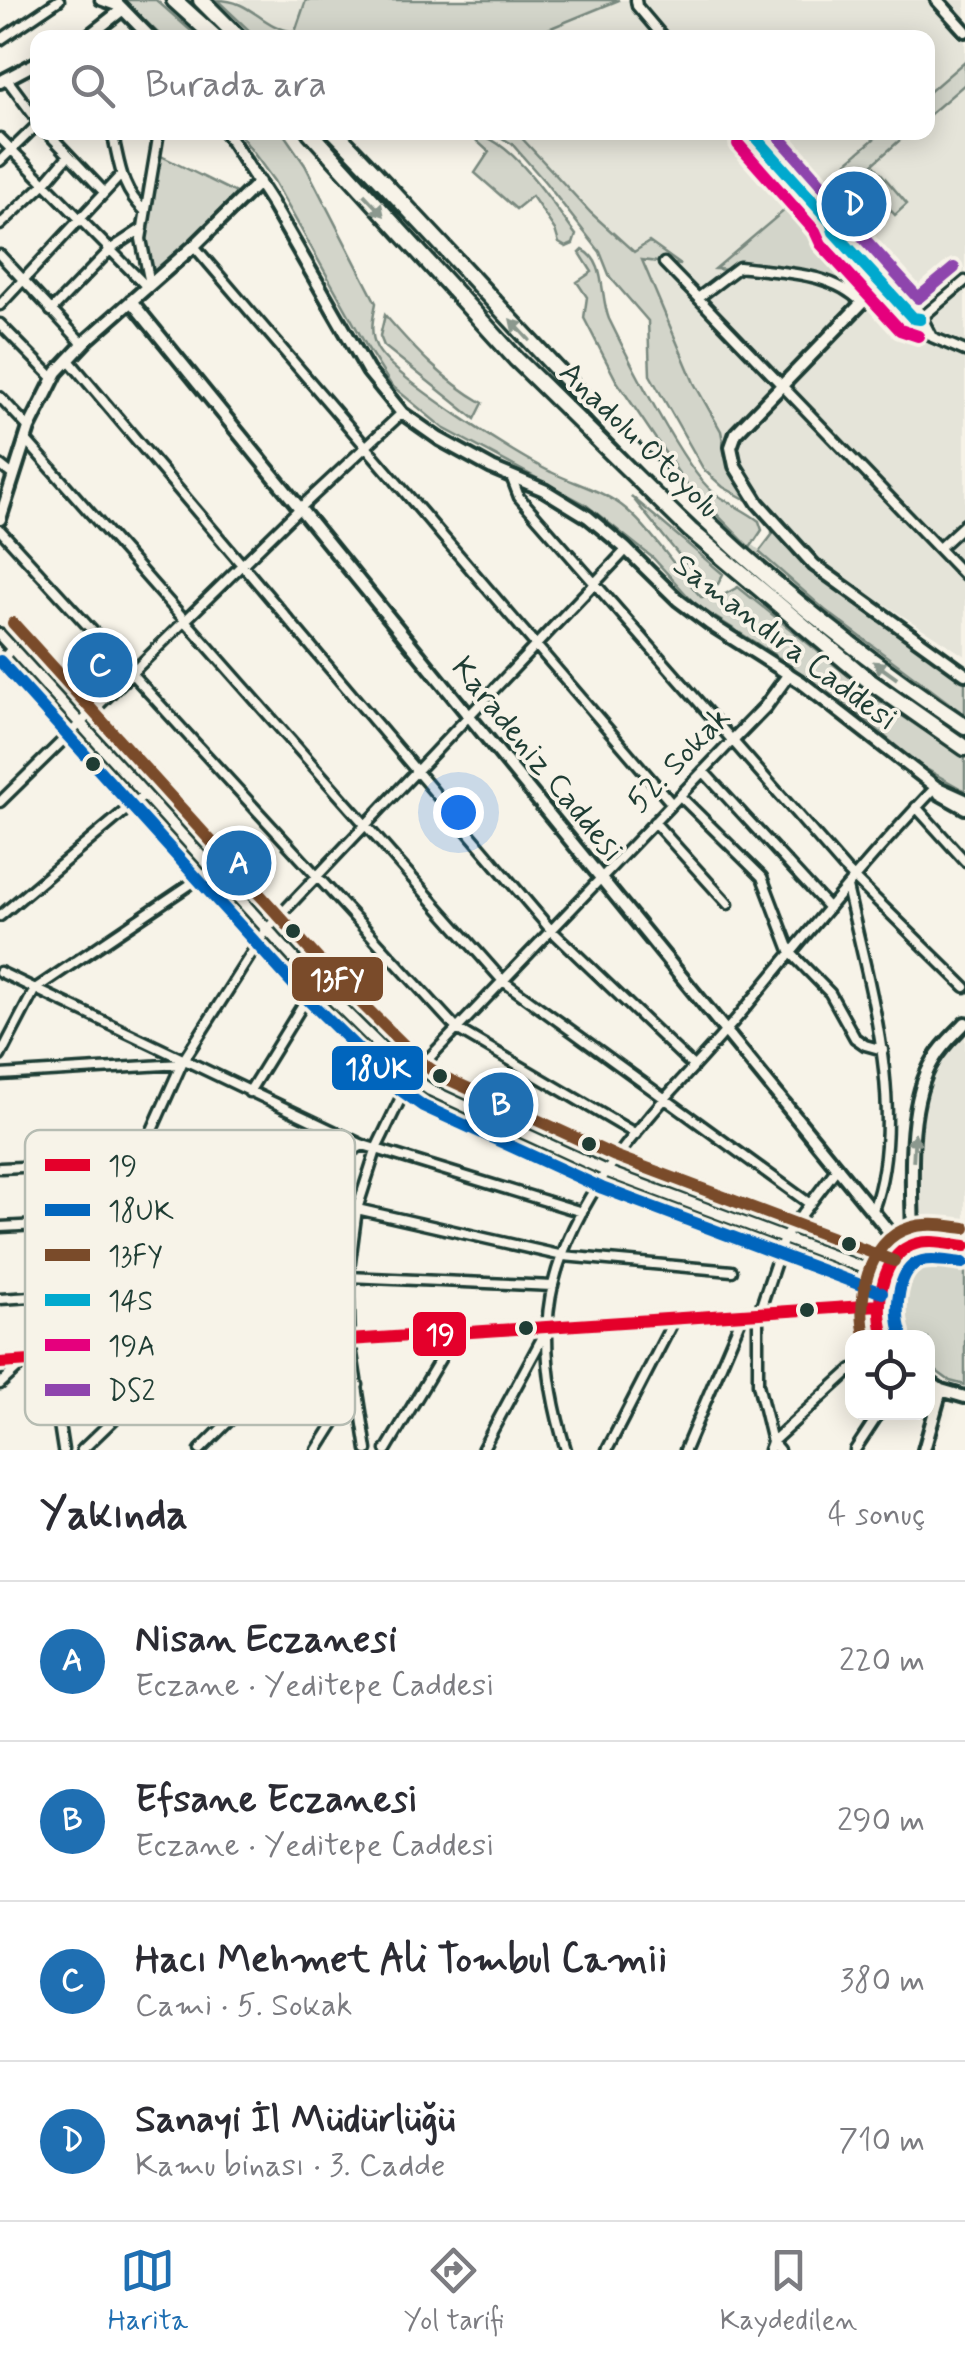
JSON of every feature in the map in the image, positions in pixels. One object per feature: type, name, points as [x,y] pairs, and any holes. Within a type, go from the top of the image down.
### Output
[{"type":"highway","points":[[174,0],[207,30]]},
{"type":"highway","points":[[201,0],[232,30]]},
{"type":"highway","name":"Anadolu Otoyolu","points":[[317,140],[516,359],[690,530],[855,670],[965,748]]},
{"type":"highway","name":"Anadolu Otoyolu","points":[[342,140],[550,362],[702,516],[821,622],[965,726]]},
{"type":"street","points":[[0,40],[59,0]]},
{"type":"street","points":[[100,0],[119,4],[144,30]]},
{"type":"street","points":[[636,0],[657,30]]},
{"type":"street","points":[[938,0],[965,31]]},
{"type":"street","points":[[946,0],[965,21]]},
{"type":"street","points":[[95,30],[119,4]]},
{"type":"street","points":[[136,30],[137,22]]},
{"type":"street","points":[[30,66],[3,80],[30,113]]},
{"type":"street","points":[[0,162],[30,131]]},
{"type":"street","points":[[0,138],[149,286]]},
{"type":"street","points":[[54,140],[104,192]]},
{"type":"street","points":[[116,140],[120,176],[145,211]]},
{"type":"street","points":[[149,286],[142,228],[158,140]]},
{"type":"street","name":"Samandıra Caddesi","points":[[231,140],[368,372],[402,413],[439,440],[544,490],[588,517],[678,600],[789,674],[936,787],[965,800]]},
{"type":"street","points":[[758,140],[830,222],[843,227],[912,318],[920,319],[965,281]]},
{"type":"street","points":[[0,224],[45,184],[68,156]]},
{"type":"street","points":[[0,306],[120,176]]},
{"type":"street","points":[[1,514],[28,434],[53,378],[82,344],[194,246],[259,182]]},
{"type":"street","points":[[51,311],[111,249],[142,228]]},
{"type":"street","points":[[194,246],[672,804]]},
{"type":"street","points":[[0,255],[82,344]]},
{"type":"street","points":[[664,263],[965,576]]},
{"type":"street","points":[[698,298],[739,267],[829,281],[848,288],[862,303]]},
{"type":"street","points":[[879,276],[862,303],[736,433],[732,448],[735,466],[758,503],[814,565],[963,672]]},
{"type":"street","name":"Karadeniz Caddesi","points":[[131,301],[725,1031],[908,1247]]},
{"type":"street","points":[[920,319],[932,337],[965,351]]},
{"type":"street","points":[[0,324],[53,378]]},
{"type":"street","points":[[68,359],[551,930],[693,1066]]},
{"type":"street","points":[[0,398],[186,620],[503,981],[810,1204]]},
{"type":"street","points":[[0,802],[402,413]]},
{"type":"street","points":[[0,465],[14,476]]},
{"type":"street","points":[[512,476],[520,496],[845,870],[965,987]]},
{"type":"street","points":[[939,548],[965,524]]},
{"type":"street","points":[[0,530],[457,1029],[636,1134]]},
{"type":"street","points":[[152,1130],[182,1062],[268,929],[627,550]]},
{"type":"street","points":[[0,635],[316,982],[411,1077],[430,1090],[608,1172],[888,1278]]},
{"type":"street","points":[[0,662],[12,648]]},
{"type":"street","name":"52. Sokak","points":[[355,1224],[377,1147],[411,1077],[765,707],[789,674]]},
{"type":"street","points":[[704,771],[829,908]]},
{"type":"street","points":[[566,1450],[550,1378],[547,1328],[553,1286],[582,1212],[663,1100],[916,808],[936,787],[940,794],[965,808]]},
{"type":"street","points":[[0,916],[145,794]]},
{"type":"street","points":[[680,796],[762,877],[791,954],[830,993],[854,1038],[883,1050]]},
{"type":"street","points":[[916,808],[965,861]]},
{"type":"street","points":[[654,822],[728,904]]},
{"type":"street","points":[[0,1056],[35,989],[213,869]]},
{"type":"street","points":[[847,887],[883,1050],[885,1148],[882,1184],[873,1210]]},
{"type":"street","points":[[0,972],[331,1130]]},
{"type":"street","points":[[249,1092],[316,982]]},
{"type":"street","points":[[881,1330],[880,1305],[888,1278],[908,1247],[922,1086],[932,1061],[965,1023]]},
{"type":"street","points":[[0,1075],[182,1062]]},
{"type":"street","points":[[355,1141],[582,1212]]},
{"type":"street","points":[[355,1150],[364,1145]]},
{"type":"street","points":[[0,1168],[25,1167]]},
{"type":"street","points":[[771,1446],[758,1384],[758,1315],[784,1238],[838,1167]]},
{"type":"street","points":[[357,1209],[563,1256],[732,1271]]},
{"type":"street","points":[[0,1228],[25,1226]]},
{"type":"street","points":[[908,1247],[965,1246]]},
{"type":"street","points":[[355,1276],[553,1286]]},
{"type":"street","points":[[0,1299],[25,1297]]},
{"type":"street","points":[[355,1341],[880,1305]]},
{"type":"street","points":[[685,1450],[742,1316]]},
{"type":"street","points":[[607,1450],[674,1320]]},
{"type":"street","points":[[482,1450],[547,1328]]},
{"type":"street","points":[[386,1450],[454,1334]]},
{"type":"street","points":[[0,1363],[24,1362]]},
{"type":"street","points":[[0,1384],[24,1362]]},
{"type":"street","name":"52. Sokak","points":[[355,1368],[367,1450]]},
{"type":"street","points":[[771,1446],[845,1376]]},
{"type":"street","points":[[355,1390],[358,1385]]},
{"type":"street","points":[[935,1386],[965,1397]]},
{"type":"street","points":[[924,1450],[941,1390]]},
{"type":"street","points":[[855,1450],[875,1420]]},
{"type":"street","points":[[60,1425],[64,1450]]},
{"type":"street","points":[[82,1450],[108,1425]]},
{"type":"street","points":[[200,1450],[223,1425]]},
{"type":"street","points":[[209,1450],[225,1425]]},
{"type":"street","points":[[317,1450],[333,1425]]},
{"type":"street","points":[[771,1446],[779,1450]]},
{"type":"shaded area","points":[[124,0],[156,0],[190,30],[155,30]]},
{"type":"shaded area","points":[[217,0],[239,4],[287,30],[249,30]]},
{"type":"shaded area","points":[[237,0],[965,0],[965,656],[813,558],[795,531],[741,472],[694,383],[642,259],[591,213],[523,140],[935,140],[935,30],[274,29]]},
{"type":"shaded area","points":[[306,0],[619,0],[546,30],[296,30]]},
{"type":"shaded area","points":[[965,61],[965,84],[935,110],[935,87]]},
{"type":"shaded area","points":[[244,140],[288,140],[305,165],[376,303],[373,336],[387,361],[430,396],[512,450],[626,509],[701,597],[720,597],[738,587],[877,699],[965,758],[965,791],[914,762],[872,725],[784,661],[696,605],[653,558],[585,504],[443,428],[391,385],[274,181]]},
{"type":"shaded area","points":[[476,140],[499,144],[529,172],[576,235],[573,244],[566,247],[559,243],[555,230],[532,196],[516,209],[475,173],[489,152]]},
{"type":"shaded area","points":[[505,140],[523,140],[591,213],[634,252],[649,242],[681,265],[642,260],[694,383],[721,431],[728,467],[754,504],[723,487],[704,470],[650,375],[648,321],[610,277],[600,252]]},
{"type":"shaded area","points":[[873,140],[900,140],[873,164],[907,204],[895,215],[847,162]]},
{"type":"shaded area","points":[[155,153],[240,195],[154,276],[147,263],[143,233]]},
{"type":"shaded area","points":[[799,198],[866,278],[861,298],[835,281],[803,272],[738,264],[728,270],[715,269]]},
{"type":"shaded area","points":[[583,250],[596,262],[606,310],[617,336],[687,460],[713,492],[759,521],[762,530],[750,548],[684,481],[616,380],[584,318],[587,297],[577,282],[592,272],[580,253]]},
{"type":"shaded area","points":[[385,315],[430,364],[483,403],[475,419],[384,346],[380,336]]},
{"type":"shaded area","points":[[631,496],[723,574],[718,584],[704,586]]},
{"type":"shaded area","points":[[772,523],[822,579],[965,677],[965,715],[825,610],[759,552],[772,535]]},
{"type":"shaded area","points":[[965,1034],[965,1244],[920,1238],[922,1123],[931,1081]]},
{"type":"shaded area","points":[[947,1253],[965,1255],[965,1385],[950,1381],[935,1370],[935,1330],[895,1327],[896,1297],[917,1258]]},
{"type":"tunnel","points":[[746,561],[757,548]]},
{"type":"transit line","name":"14S","points":[[758,140],[831,222],[834,232],[913,318],[920,319]]},
{"type":"transit line","name":"DS2","points":[[782,140],[918,298],[954,268]]},
{"type":"transit line","name":"19A","points":[[738,144],[815,231],[821,244],[900,330],[918,336]]},
{"type":"transit line","name":"13FY","points":[[13,623],[329,971],[422,1063],[439,1075],[615,1156],[894,1261]]},
{"type":"transit line","name":"18UK","points":[[0,661],[303,995],[399,1089],[423,1106],[602,1188],[882,1293]]},
{"type":"transit line","name":"13FY","points":[[864,1330],[864,1291],[883,1245],[916,1226],[965,1228]]},
{"type":"transit line","name":"19","points":[[883,1330],[882,1287],[900,1253],[923,1242],[965,1246]]},
{"type":"transit line","name":"18UK","points":[[901,1330],[898,1302],[907,1272],[927,1260],[963,1263]]},
{"type":"transit line","name":"19","points":[[355,1340],[879,1305]]},
{"type":"transit line","name":"19","points":[[0,1363],[25,1361]]},
{"type":"place","name":"Sanayi İl Müdürlüğü","points":[[854,204]]},
{"type":"place","name":"Hacı Mehmet Ali Tombul Camii","points":[[100,665]]},
{"type":"place","name":"Nisan Eczanesi","points":[[239,863]]},
{"type":"place","name":"Efsane Eczanesi","points":[[501,1105]]}]
